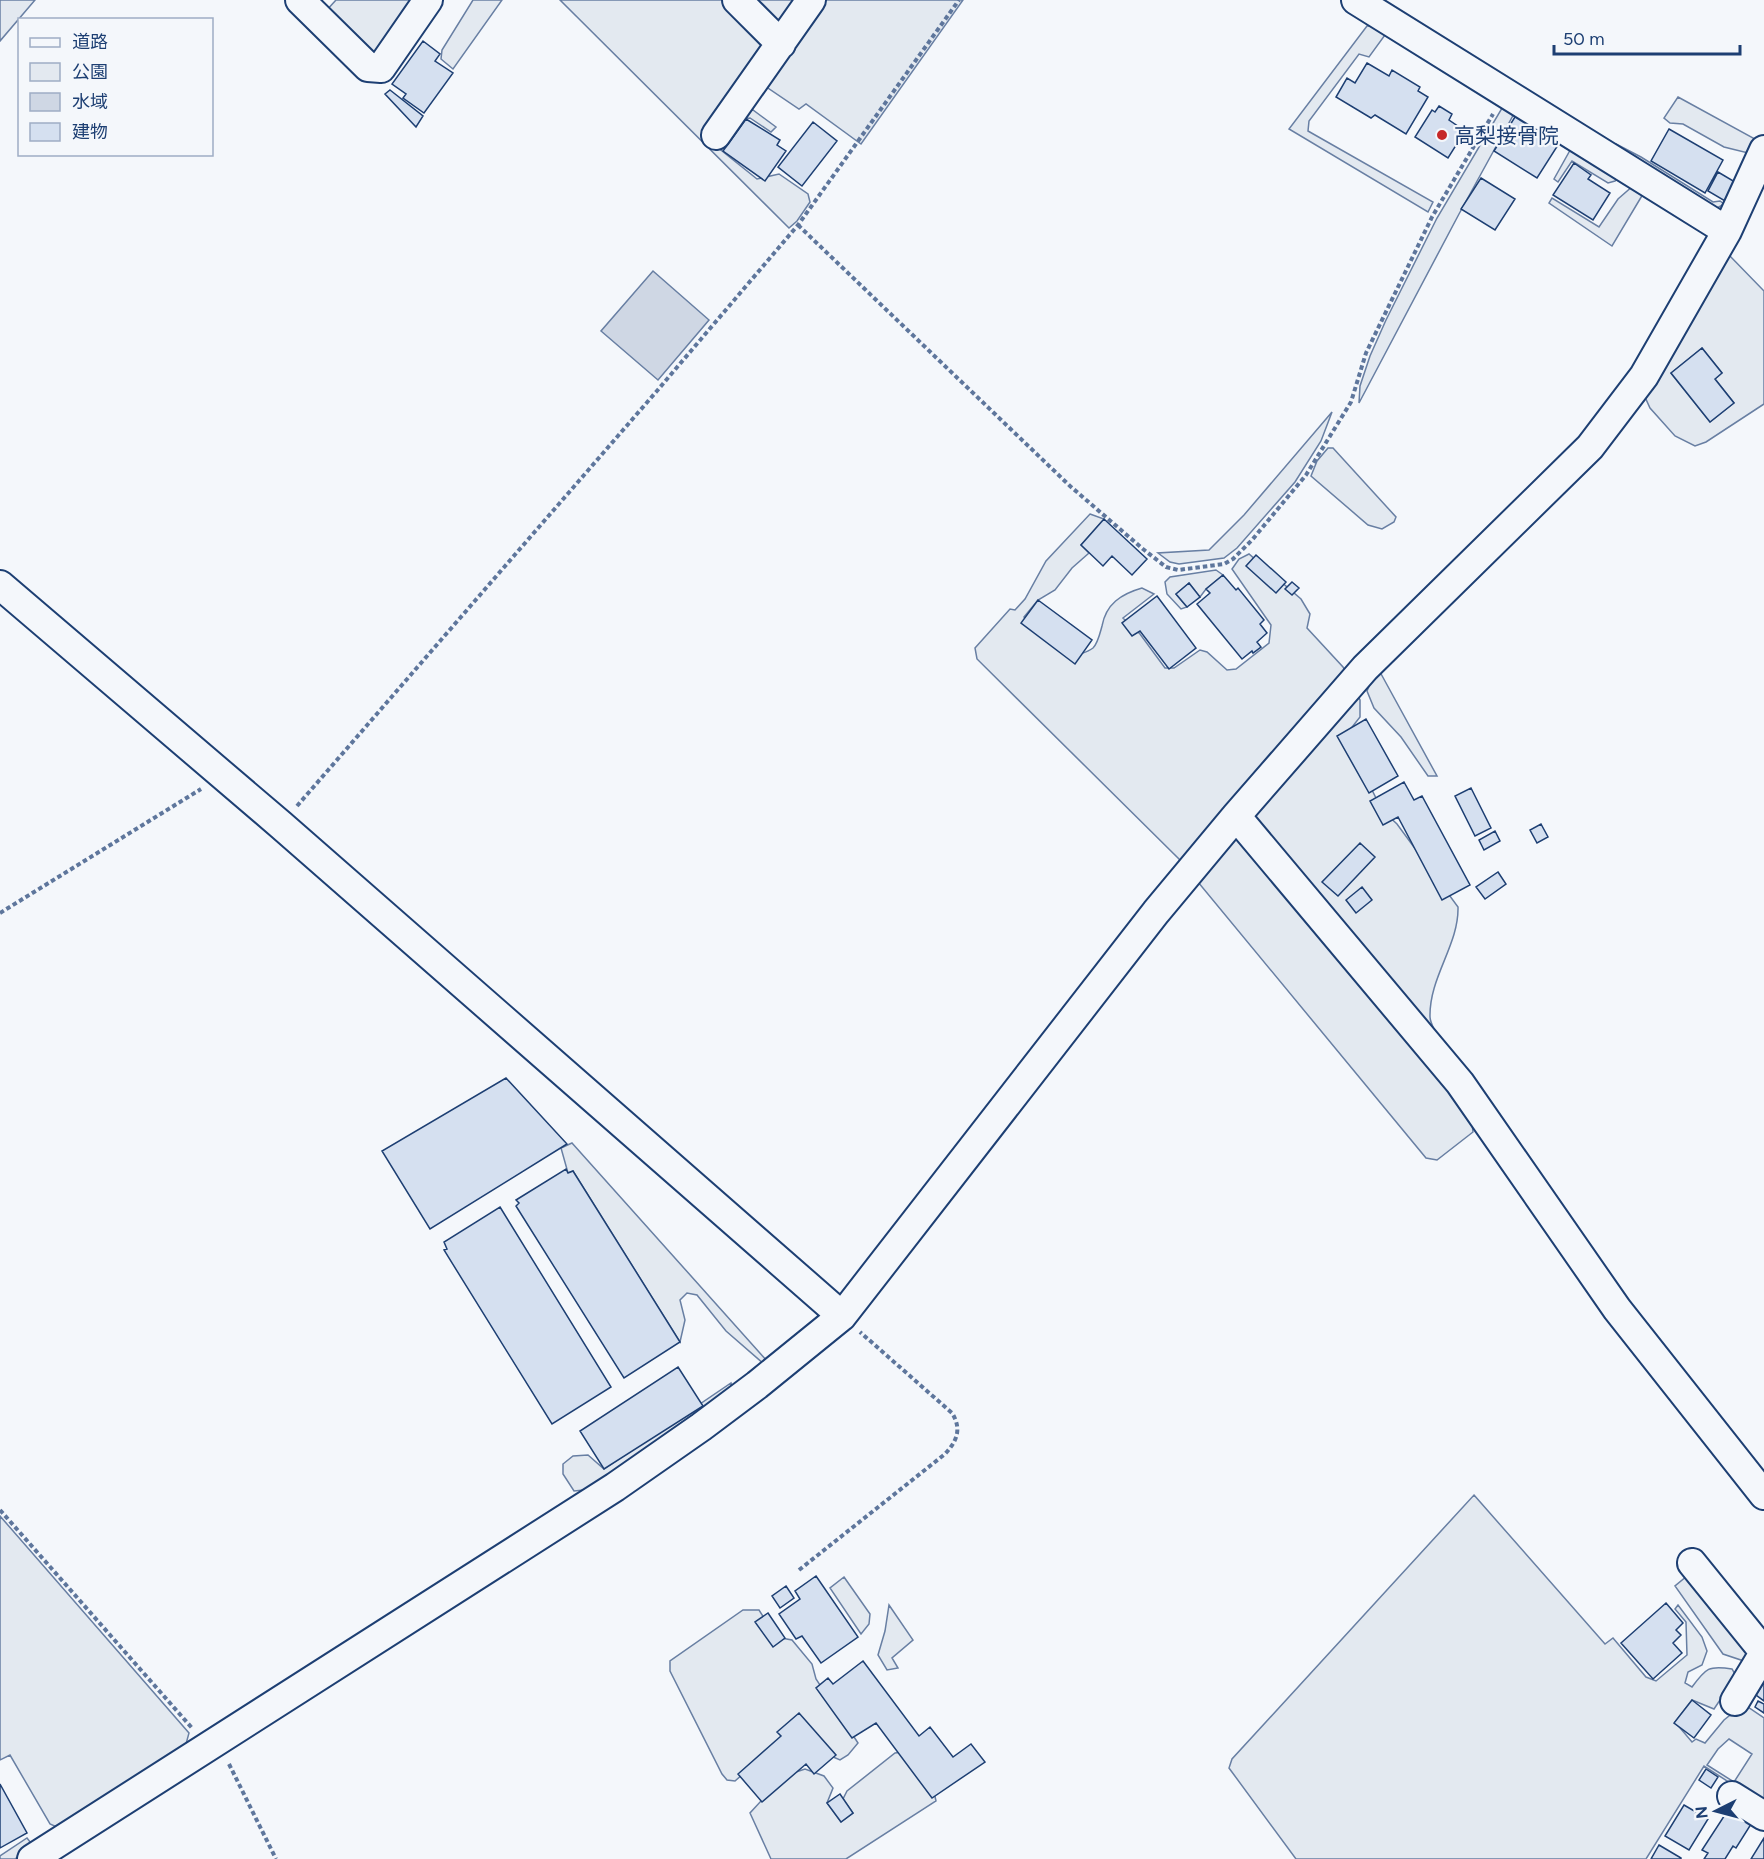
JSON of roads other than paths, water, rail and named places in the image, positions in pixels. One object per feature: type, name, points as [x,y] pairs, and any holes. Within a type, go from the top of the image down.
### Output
[{"type":"street","points":[[300,0],[368,67],[381,68],[428,0]]},
{"type":"street","points":[[737,0],[781,44]]},
{"type":"street","points":[[716,135],[811,0]]},
{"type":"street","points":[[1356,0],[1727,231]]},
{"type":"street","points":[[32,1859],[615,1487],[757,1385],[842,1316],[1156,912],[1236,816],[1365,668],[1590,447],[1644,376],[1727,231],[1764,150]]},
{"type":"street","points":[[0,585],[281,825],[842,1316]]},
{"type":"street","points":[[1236,816],[1460,1083],[1617,1309],[1764,1495]]},
{"type":"street","points":[[1692,1563],[1764,1653],[1735,1701]]},
{"type":"street","points":[[1732,1796],[1764,1816]]},
{"type":"water","points":[[653,271],[709,320],[658,380],[601,331]]},
{"type":"place","name":"高梨接骨院","points":[[1442,135]]}]
